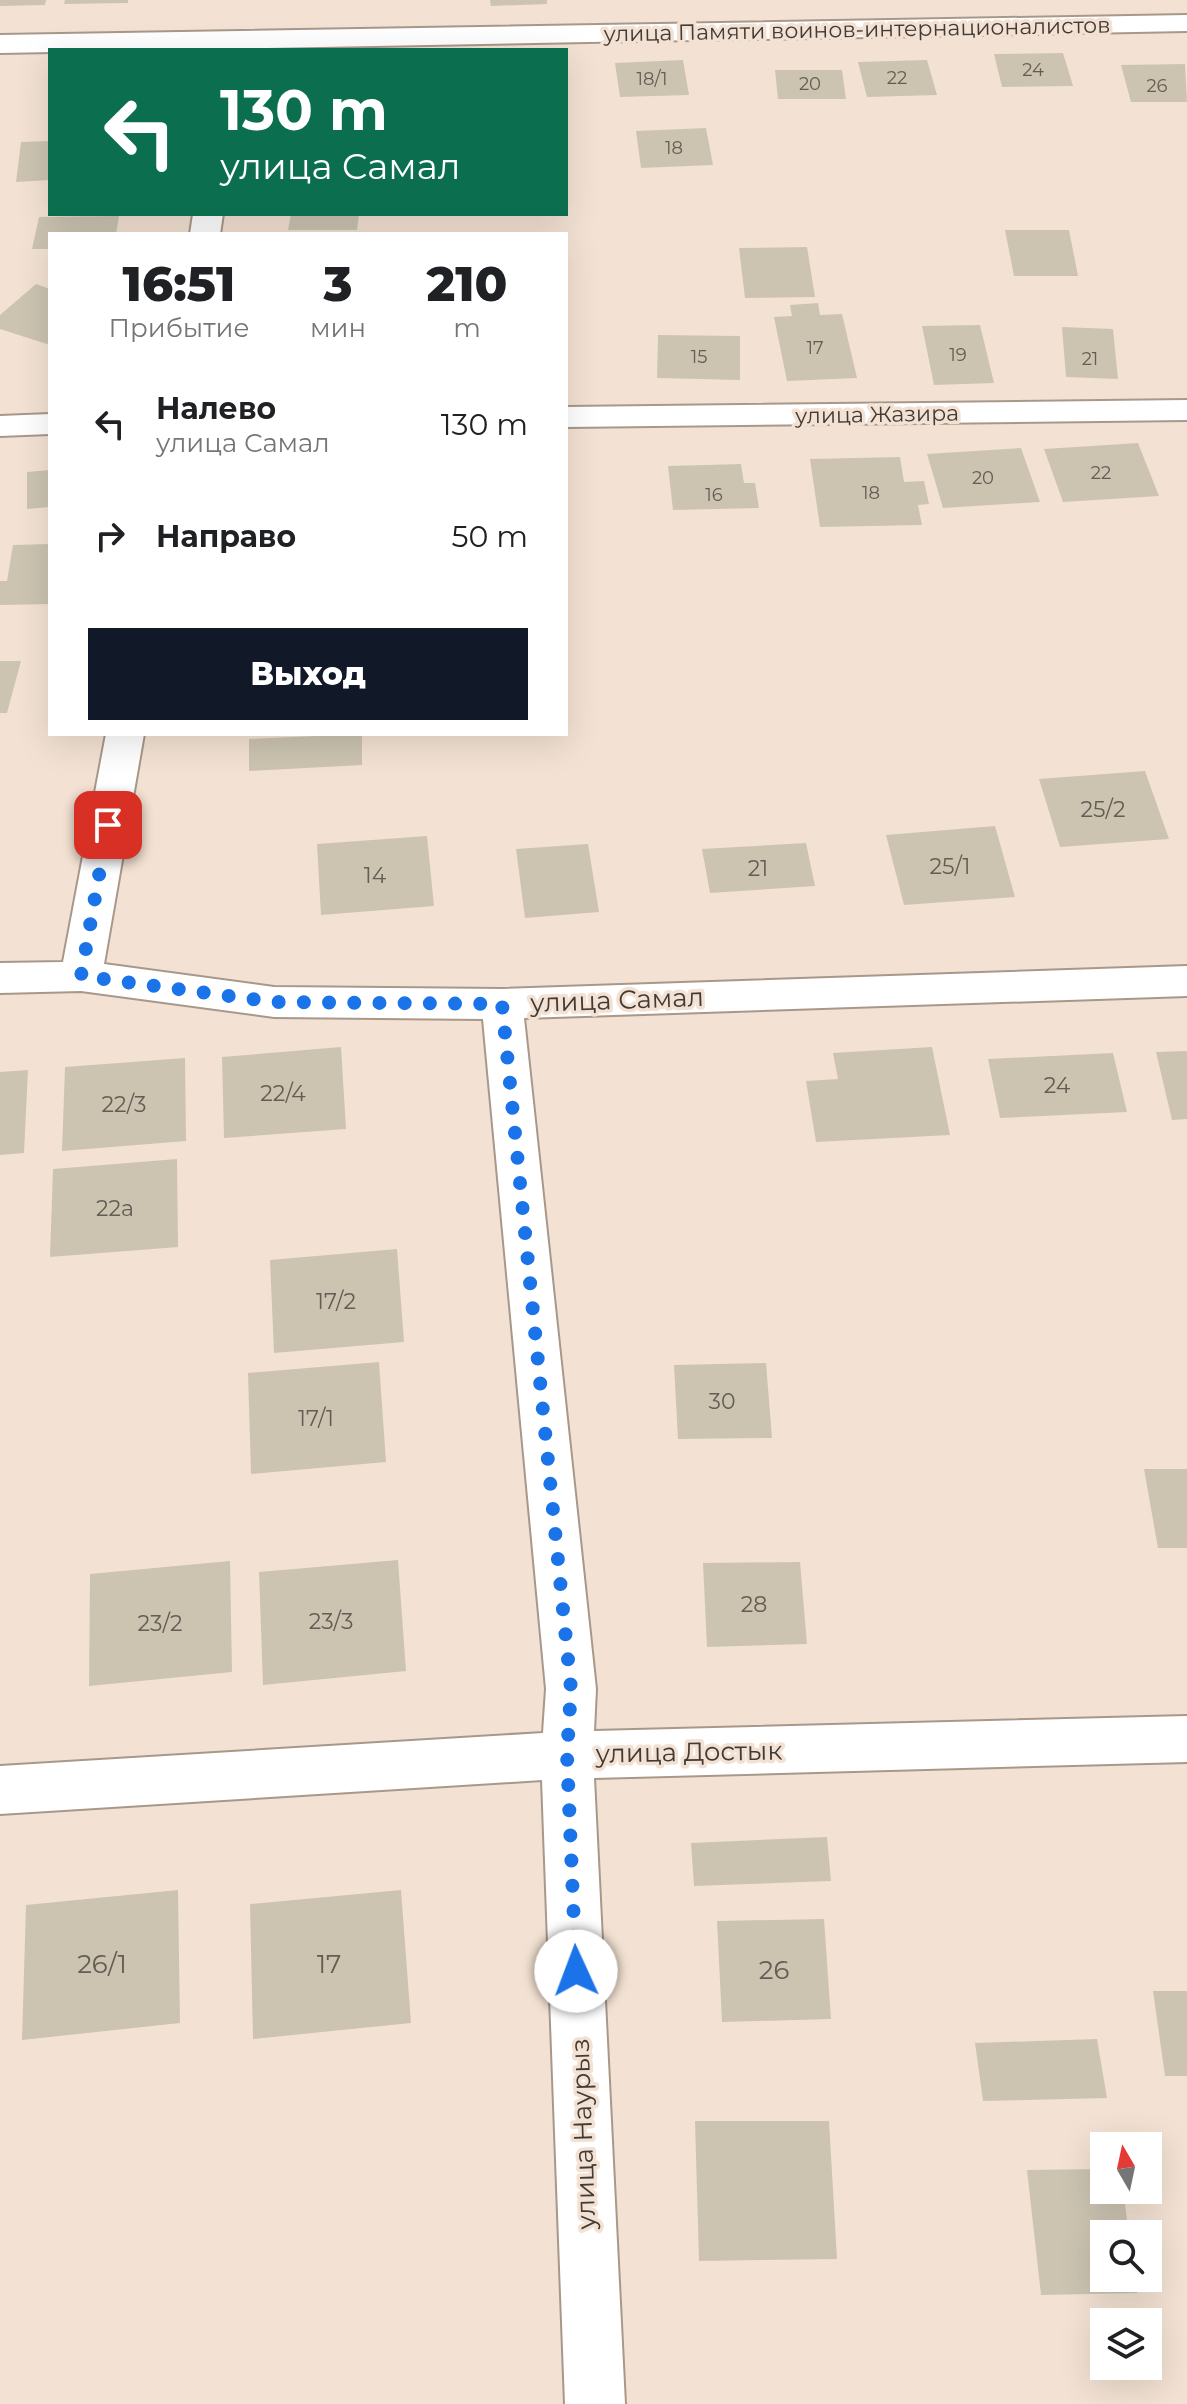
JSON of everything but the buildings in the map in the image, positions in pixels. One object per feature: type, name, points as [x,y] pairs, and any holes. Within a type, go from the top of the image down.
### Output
[{"type":"street","name":"улица Памяти воинов-интернационалистов","points":[[0,44],[231,34],[1187,23]]},
{"type":"street","name":"улица Жазира","points":[[568,417],[1187,410]]},
{"type":"street","points":[[0,426],[48,424]]},
{"type":"street","points":[[81,976],[125,736]]},
{"type":"street","name":"улица Самал","points":[[0,978],[81,976],[274,1002],[502,1004],[1187,981]]},
{"type":"street","name":"улица Наурыз","points":[[502,1004],[571,1689],[567,1755],[595,2404]]},
{"type":"street","name":"улица Достык","points":[[0,1790],[567,1755],[1187,1739]]},
{"type":"route","points":[[108,825],[81,976],[274,1002],[502,1004],[571,1689],[567,1755],[576,1971]]}]
